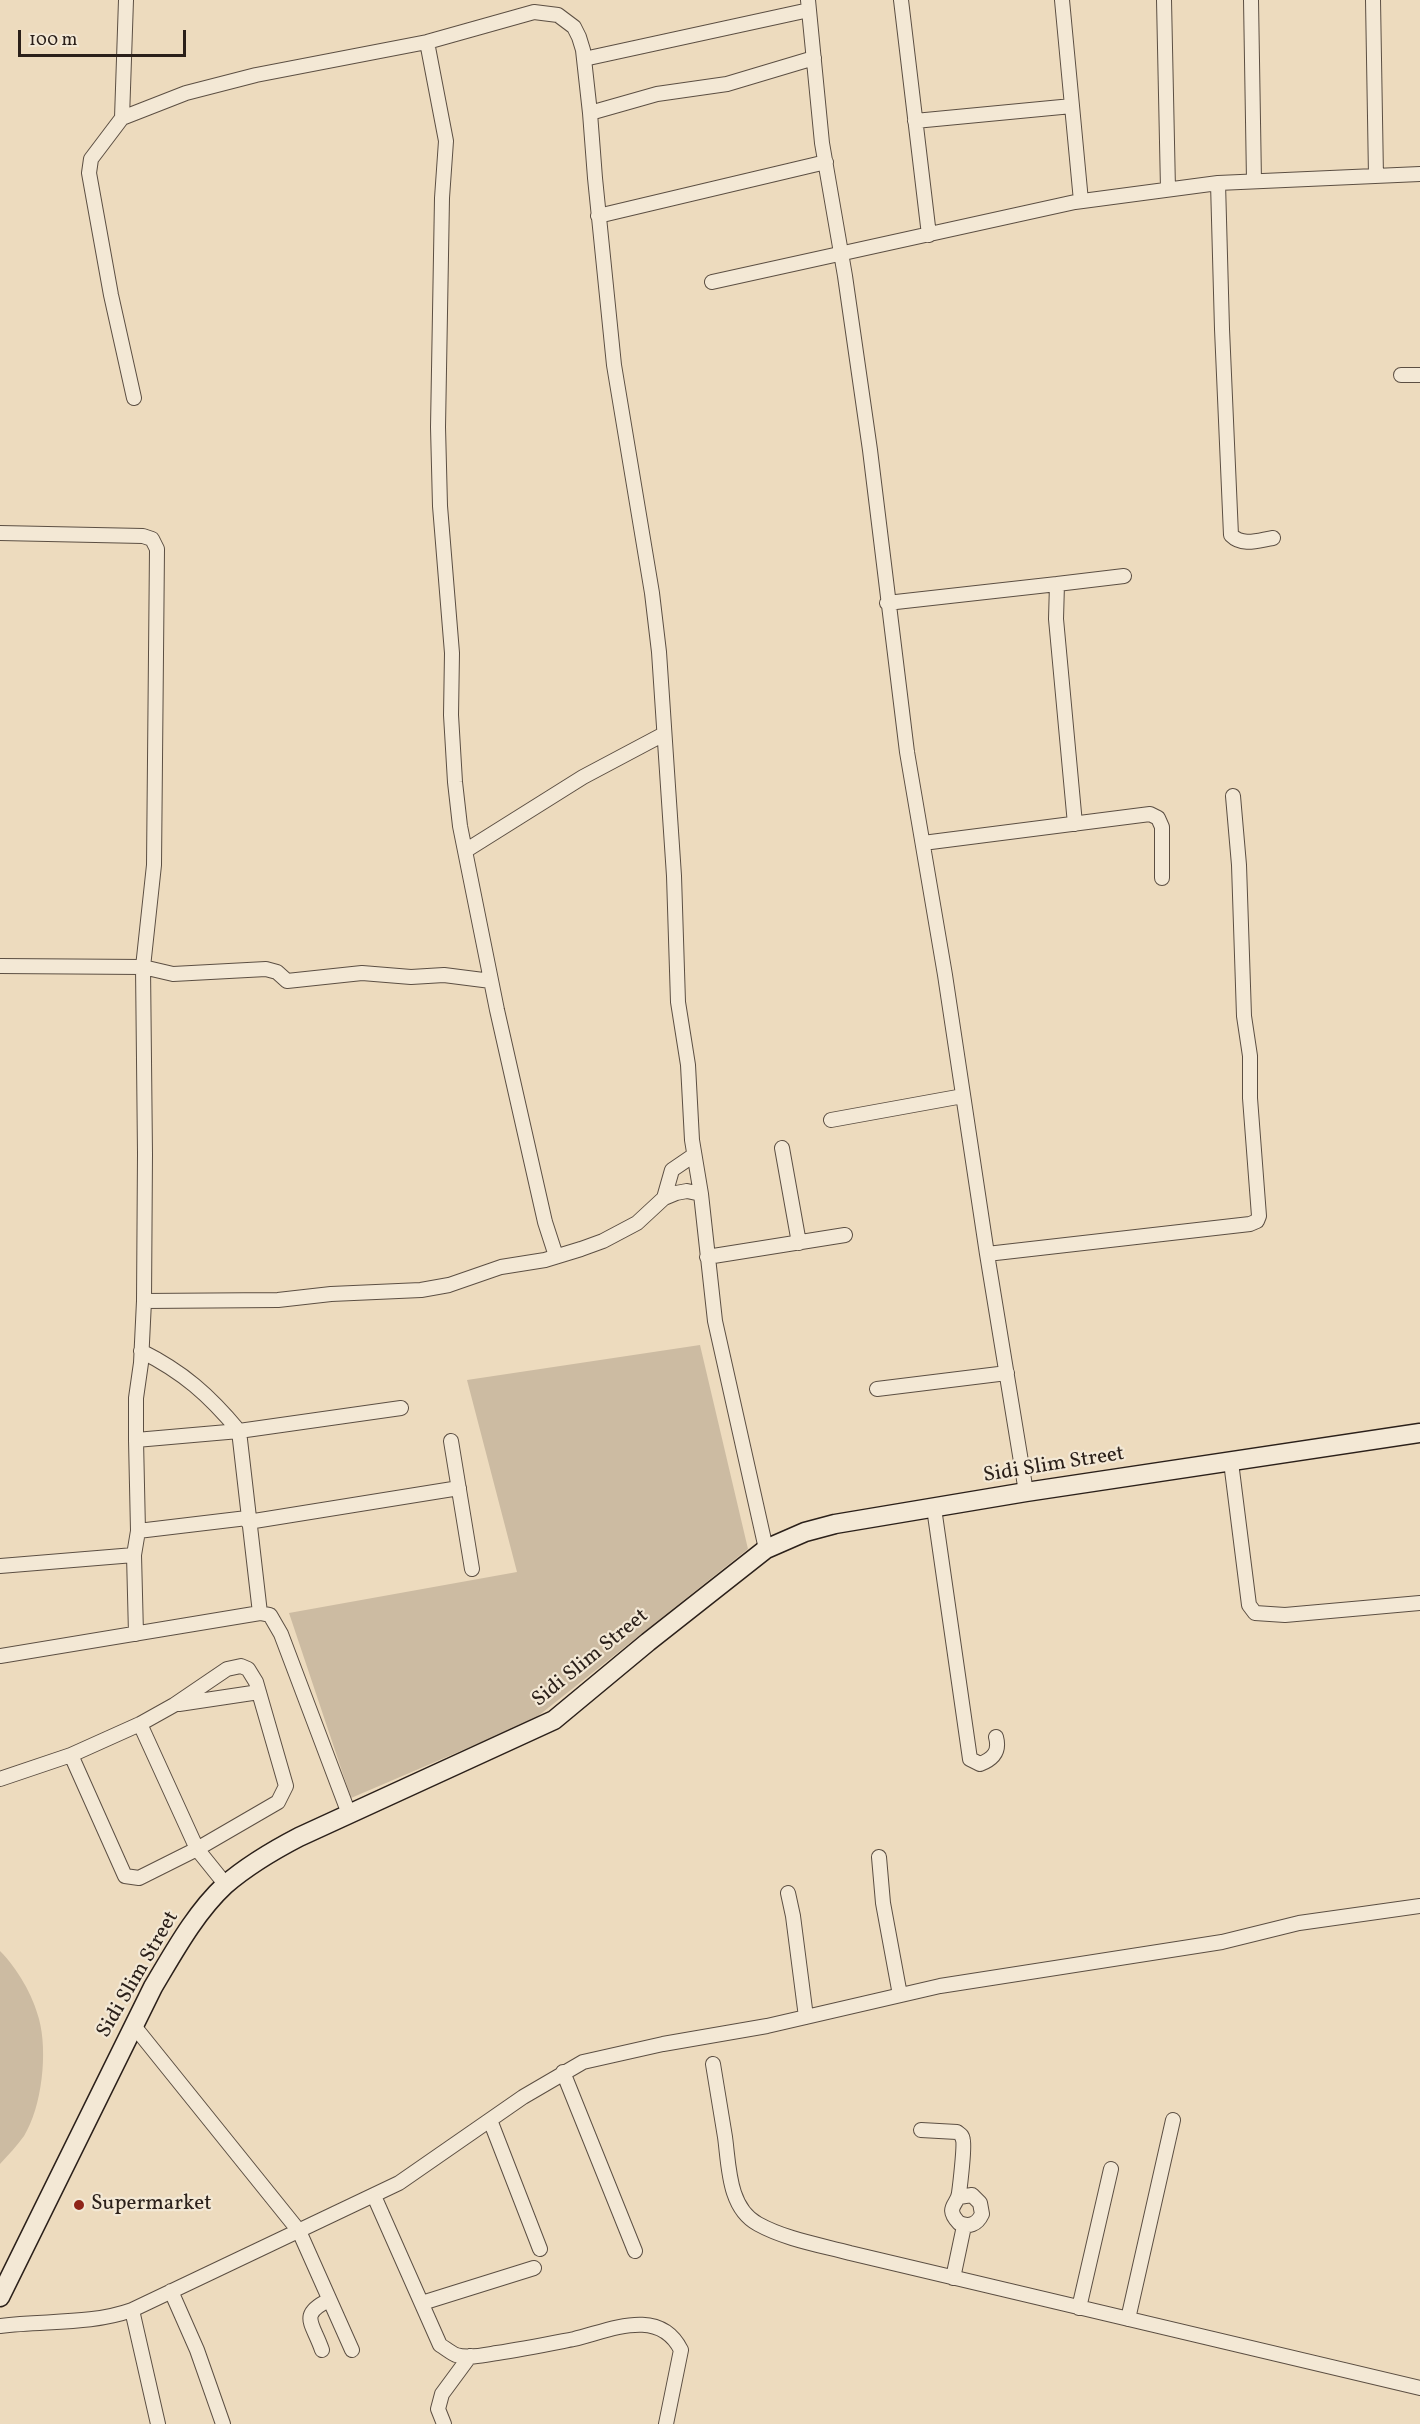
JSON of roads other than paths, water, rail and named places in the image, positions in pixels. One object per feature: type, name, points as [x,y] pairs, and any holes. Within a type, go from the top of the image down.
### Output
[{"type":"main road","name":"Sidi Slim Street","points":[[0,2297],[134,2026],[175,1949],[203,1910],[226,1885],[275,1850],[555,1720],[657,1635],[766,1549],[805,1532],[835,1524],[1026,1492],[1420,1433]]},
{"type":"street","points":[[122,117],[126,0]]},
{"type":"street","points":[[901,0],[929,235]]},
{"type":"street","points":[[1062,0],[1081,201]]},
{"type":"street","points":[[1164,0],[1168,189]]},
{"type":"street","points":[[1251,0],[1254,181]]},
{"type":"street","points":[[1373,0],[1376,176]]},
{"type":"street","points":[[584,59],[809,5],[826,162],[870,450],[907,752],[1026,1492]]},
{"type":"street","points":[[134,399],[88,173],[91,159],[122,117],[186,93],[256,75],[427,42],[520,15],[548,13],[558,15],[574,27],[584,59],[614,365],[652,593],[674,876],[678,1002],[688,1065],[694,1155],[701,1194],[715,1321],[766,1549]]},
{"type":"street","points":[[427,42],[447,141],[441,226],[438,427],[440,495],[452,653],[451,715],[455,782],[465,850],[491,981],[545,1222],[556,1256]]},
{"type":"street","points":[[590,113],[657,94],[727,84],[814,58]]},
{"type":"street","points":[[915,120],[1072,106]]},
{"type":"street","points":[[598,216],[826,162]]},
{"type":"street","points":[[712,282],[1081,201],[1218,183],[1420,174]]},
{"type":"street","points":[[1218,183],[1231,535],[1244,543],[1273,538]]},
{"type":"street","points":[[1401,375],[1420,375]]},
{"type":"street","points":[[0,533],[143,536],[152,539],[157,549],[154,865],[143,967],[144,1301],[136,1398],[138,1531],[134,1555],[136,1634]]},
{"type":"street","points":[[887,603],[1124,576]]},
{"type":"street","points":[[1057,584],[1056,619],[1075,824]]},
{"type":"street","points":[[465,850],[583,777],[664,734]]},
{"type":"street","points":[[987,1254],[1257,1221],[1259,1216],[1250,1098],[1250,1056],[1244,1016],[1239,865],[1233,796]]},
{"type":"street","points":[[922,843],[1150,814],[1158,818],[1162,827],[1162,878]]},
{"type":"street","points":[[0,966],[143,967],[173,974],[266,969],[277,972],[287,981],[362,973],[411,977],[444,975],[491,981]]},
{"type":"street","points":[[831,1120],[963,1096]]},
{"type":"street","points":[[782,1148],[799,1243]]},
{"type":"street","points":[[664,1198],[672,1170],[694,1155]]},
{"type":"street","points":[[144,1301],[269,1301],[331,1294],[422,1290],[449,1285],[501,1267],[544,1260],[581,1249],[637,1222],[664,1198],[676,1192],[687,1191],[701,1194]]},
{"type":"street","points":[[707,1257],[845,1235]]},
{"type":"street","points":[[141,1351],[189,1379],[207,1394],[239,1431],[260,1613]]},
{"type":"street","points":[[877,1389],[1007,1373]]},
{"type":"street","points":[[136,1440],[239,1431],[401,1408]]},
{"type":"street","points":[[451,1441],[472,1569]]},
{"type":"street","points":[[1231,1462],[1249,1605],[1255,1613],[1285,1615],[1420,1603]]},
{"type":"street","points":[[138,1531],[248,1520],[459,1488]]},
{"type":"street","points":[[934,1508],[970,1759],[980,1764],[994,1756],[998,1745],[996,1737]]},
{"type":"street","points":[[0,1566],[134,1555]]},
{"type":"street","points":[[0,1656],[260,1613],[270,1615],[274,1620],[349,1814]]},
{"type":"street","points":[[0,1779],[71,1755],[140,1724],[174,1705],[227,1669],[241,1666],[248,1669],[256,1682],[286,1786],[278,1802],[197,1849],[139,1878],[125,1875],[71,1755]]},
{"type":"street","points":[[174,1705],[259,1692]]},
{"type":"street","points":[[140,1724],[197,1849],[226,1885]]},
{"type":"street","points":[[879,1857],[883,1903],[900,1995]]},
{"type":"street","points":[[788,1893],[806,2017]]},
{"type":"street","points":[[0,2326],[86,2320],[115,2316],[132,2310],[399,2183],[490,2120],[563,2072],[583,2062],[806,2017],[900,1995],[1037,1970],[1222,1942],[1299,1923],[1420,1906]]},
{"type":"street","points":[[134,2026],[299,2231],[352,2350]]},
{"type":"street","points":[[713,2064],[732,2188],[737,2200],[756,2224],[850,2253],[1420,2388]]},
{"type":"street","points":[[563,2072],[635,2251]]},
{"type":"street","points":[[490,2120],[540,2249]]},
{"type":"street","points":[[1128,2319],[1173,2120]]},
{"type":"street","points":[[921,2130],[957,2132],[962,2136],[964,2145],[959,2197],[953,2204],[952,2212],[956,2221],[964,2226],[977,2222],[982,2214],[979,2201],[972,2195],[959,2197]]},
{"type":"street","points":[[1079,2308],[1111,2169]]},
{"type":"street","points":[[374,2196],[440,2345],[456,2355],[478,2356],[566,2340],[628,2324],[646,2325],[667,2331],[676,2340],[681,2350],[666,2424]]},
{"type":"street","points":[[954,2278],[964,2226]]},
{"type":"street","points":[[422,2303],[534,2268]]},
{"type":"street","points":[[171,2291],[196,2349],[223,2424]]},
{"type":"street","points":[[322,2350],[310,2320],[310,2313],[315,2307],[329,2300]]},
{"type":"street","points":[[132,2310],[157,2424]]},
{"type":"street","points":[[444,2424],[438,2409],[442,2394],[470,2356]]},
{"type":"place","name":"Supermarket","points":[[79,2205]]}]
